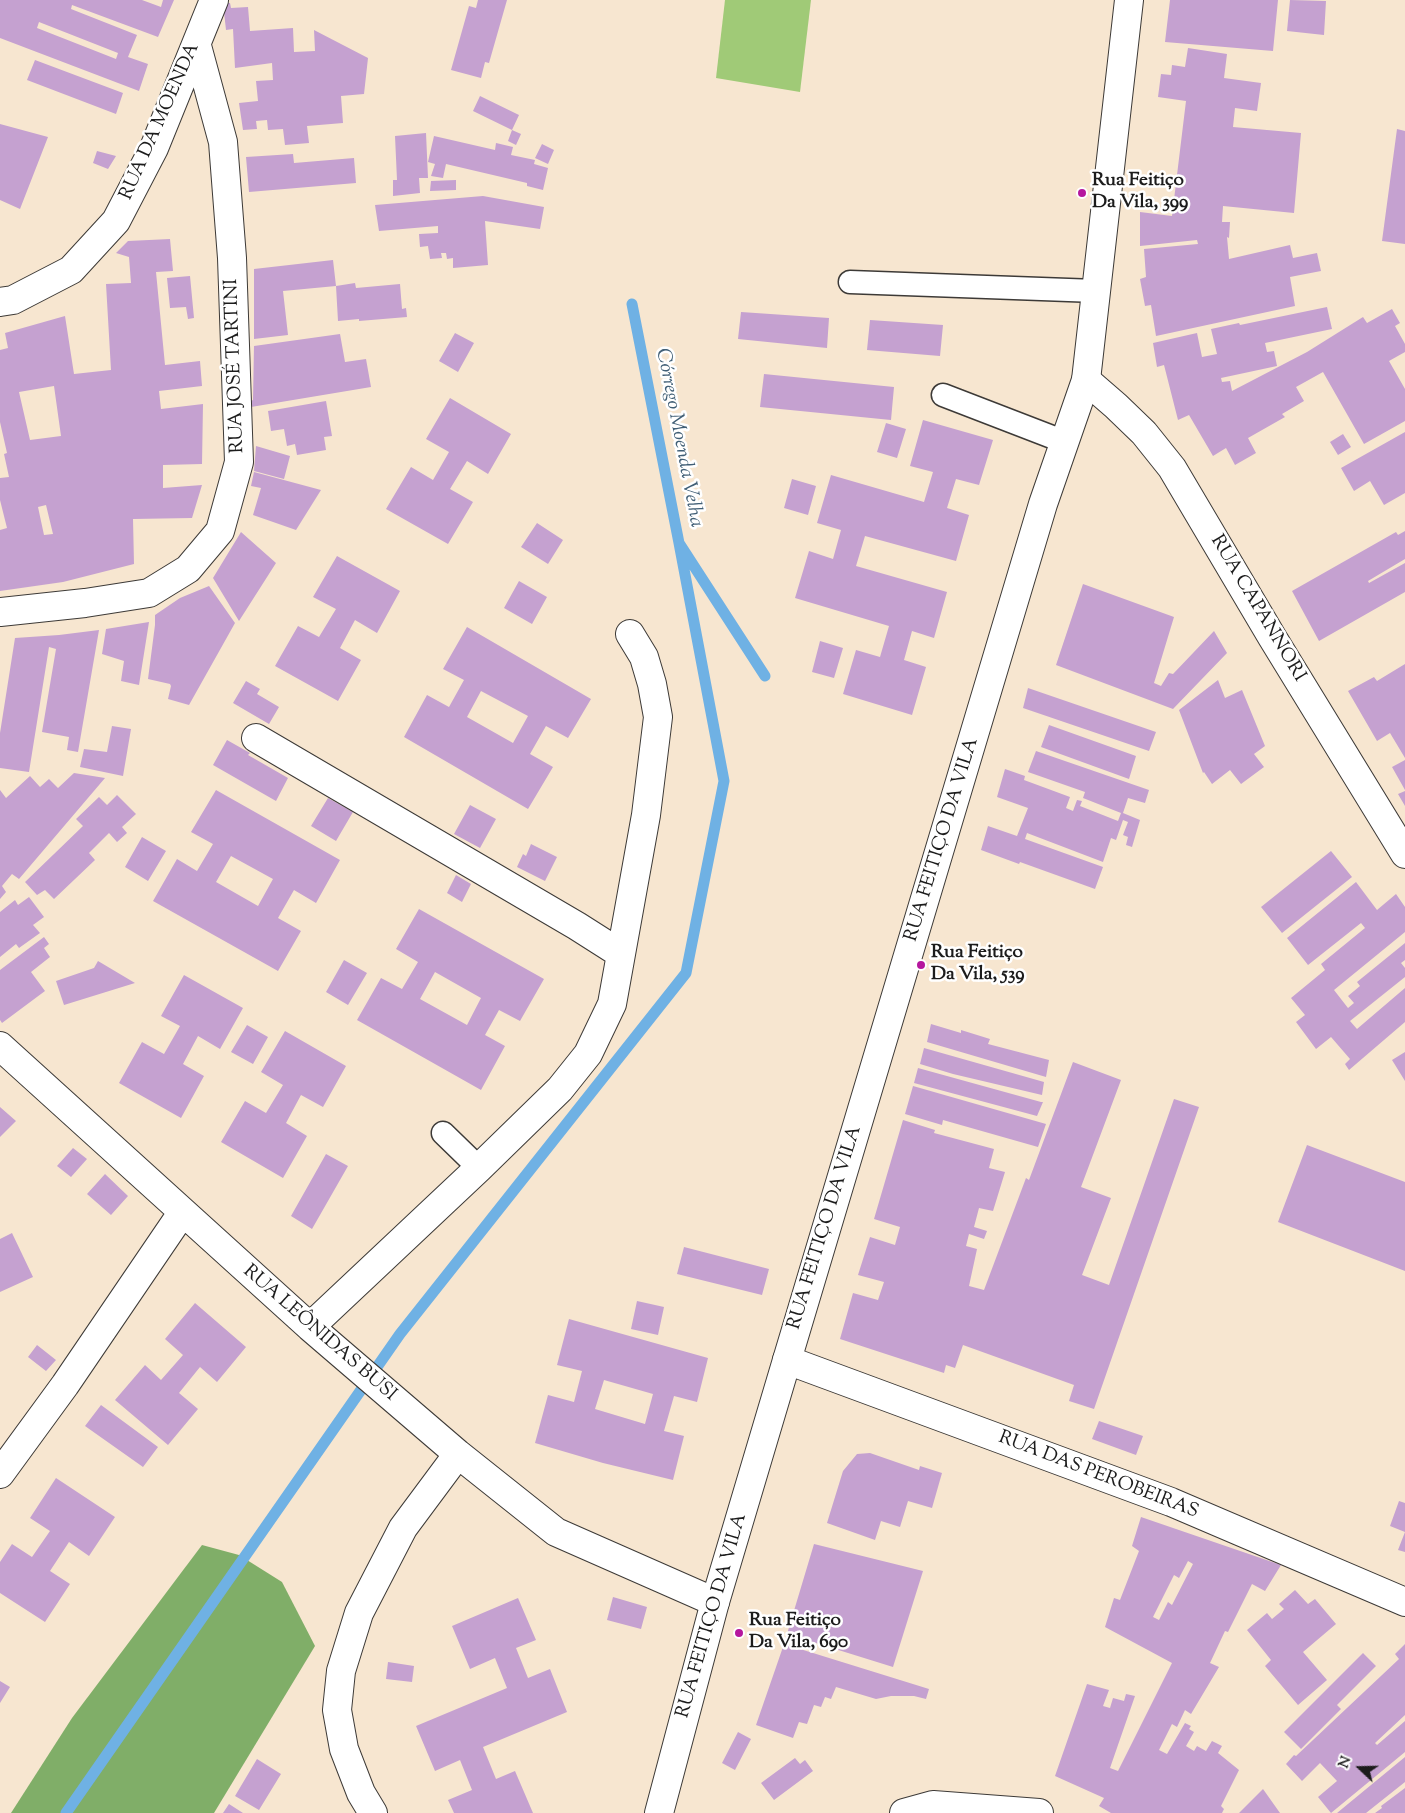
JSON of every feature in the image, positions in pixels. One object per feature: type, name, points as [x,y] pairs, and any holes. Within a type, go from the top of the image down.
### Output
[{"type":"street","name":"RUA DA MOENDA","points":[[0,302],[14,300],[71,270],[116,221],[154,148],[197,46],[214,0]]},
{"type":"street","name":"RUA FEITIÇO DA VILA","points":[[659,1813],[715,1602],[1042,504],[1086,380],[1129,0]]},
{"type":"street","name":"RUA JOSÉ TARTINI","points":[[0,612],[85,603],[149,593],[188,569],[220,530],[239,462],[232,258],[223,142],[197,46]]},
{"type":"street","name":"RUA CAPANNORI","points":[[1086,380],[1144,433],[1172,468],[1272,637],[1405,854]]},
{"type":"street","points":[[310,1328],[560,1089],[588,1054],[612,1004],[646,815],[658,717],[652,684],[644,657],[630,634]]},
{"type":"street","points":[[256,738],[621,954]]},
{"type":"street","name":"RUA LEÔNIDAS BUSI","points":[[0,1046],[310,1328],[458,1454],[556,1532],[715,1602]]},
{"type":"street","points":[[0,1474],[65,1385],[182,1213]]},
{"type":"street","name":"RUA DAS PEROBEIRAS","points":[[787,1360],[1171,1502],[1405,1602]]},
{"type":"street","points":[[373,1813],[361,1793],[344,1749],[337,1710],[341,1671],[359,1613],[402,1528],[458,1454]]},
{"type":"street","points":[[904,1813],[933,1805],[1039,1813]]},
{"type":"lane","points":[[850,282],[1096,291]]},
{"type":"lane","points":[[943,395],[1065,442]]},
{"type":"lane","points":[[443,1133],[479,1168]]},
{"type":"green space","points":[[725,0],[811,0],[800,92],[716,78]]},
{"type":"green space","points":[[202,1545],[239,1555],[282,1582],[315,1646],[214,1813],[11,1813],[72,1718]]},
{"type":"building","points":[[0,0],[142,0],[161,7],[163,0],[174,0],[158,37],[72,5],[71,9],[137,35],[128,57],[148,64],[139,91],[0,38]],"holes":[[[39,22],[118,53],[116,59],[37,28]]]},
{"type":"building","points":[[478,0],[507,0],[489,63],[485,62],[481,78],[451,70],[469,6],[476,8]]},
{"type":"building","points":[[1170,0],[1278,0],[1273,51],[1165,42]]},
{"type":"building","points":[[1290,0],[1326,1],[1324,35],[1287,31]]},
{"type":"building","points":[[223,3],[230,3],[231,8],[248,7],[250,31],[293,28],[294,52],[315,51],[314,30],[368,58],[364,94],[341,96],[343,123],[307,126],[309,143],[285,145],[283,129],[268,130],[267,120],[256,121],[257,129],[243,130],[239,103],[258,101],[256,81],[273,80],[272,63],[235,68],[233,29],[226,30]]},
{"type":"building","points":[[1188,48],[1227,54],[1224,78],[1261,83],[1257,111],[1235,108],[1233,127],[1301,133],[1294,213],[1223,206],[1222,222],[1230,222],[1229,238],[1227,237],[1229,259],[1290,245],[1293,258],[1317,253],[1321,271],[1290,277],[1295,306],[1156,336],[1151,305],[1145,306],[1140,279],[1146,277],[1144,249],[1198,244],[1197,240],[1140,246],[1140,212],[1172,216],[1186,101],[1158,97],[1161,74],[1171,75],[1172,65],[1185,67]]},
{"type":"building","points":[[35,60],[123,93],[116,114],[27,80]]},
{"type":"building","points":[[480,96],[519,115],[512,130],[473,111]]},
{"type":"building","points":[[0,124],[48,137],[20,209],[0,200]]},
{"type":"building","points":[[1397,129],[1405,131],[1405,244],[1382,241]]},
{"type":"building","points":[[512,130],[521,134],[516,145],[508,141]]},
{"type":"building","points":[[426,133],[428,178],[419,178],[420,193],[393,196],[393,180],[397,180],[395,136]]},
{"type":"building","points":[[434,136],[495,150],[496,143],[513,147],[511,155],[535,160],[534,164],[548,168],[543,190],[527,186],[527,183],[446,164],[443,178],[431,176],[435,164],[428,162]]},
{"type":"building","points":[[542,144],[554,150],[548,164],[535,158]]},
{"type":"building","points":[[97,151],[116,156],[108,169],[93,163]]},
{"type":"building","points":[[293,154],[294,163],[354,158],[356,183],[249,192],[246,157]]},
{"type":"building","points":[[456,180],[456,190],[430,191],[431,181]]},
{"type":"building","points":[[483,196],[544,207],[540,229],[485,221],[488,265],[453,268],[453,258],[447,259],[446,253],[441,253],[442,258],[430,259],[428,246],[420,247],[419,234],[438,233],[438,226],[379,231],[375,205]]},
{"type":"building","points":[[170,239],[173,271],[156,272],[165,365],[200,361],[202,386],[159,391],[161,409],[203,404],[202,464],[163,465],[163,488],[202,485],[192,518],[133,519],[134,564],[63,582],[0,591],[0,530],[7,528],[0,500],[0,478],[9,477],[4,454],[7,453],[0,422],[0,350],[8,348],[5,333],[65,316],[74,374],[111,370],[106,284],[131,283],[129,257],[116,253],[128,241]],"holes":[[[54,386],[61,436],[30,440],[19,392]],[[46,505],[53,534],[44,535],[38,507]]]},
{"type":"building","points":[[333,260],[336,286],[283,291],[288,335],[254,339],[254,269]]},
{"type":"building","points":[[190,276],[194,318],[188,319],[186,307],[170,308],[167,278]]},
{"type":"building","points":[[355,283],[356,288],[400,284],[402,309],[406,308],[407,317],[338,321],[336,286]]},
{"type":"building","points":[[1327,307],[1332,329],[1265,343],[1267,352],[1274,351],[1277,366],[1221,378],[1222,382],[1230,381],[1232,391],[1307,352],[1363,317],[1367,323],[1392,309],[1400,323],[1395,326],[1405,344],[1405,352],[1389,361],[1405,389],[1405,421],[1364,444],[1323,372],[1296,387],[1304,401],[1282,414],[1285,417],[1248,438],[1256,453],[1235,465],[1226,448],[1213,456],[1189,415],[1178,420],[1164,365],[1157,367],[1153,343],[1197,333],[1202,357],[1217,354],[1211,329]]},
{"type":"building","points":[[741,312],[829,318],[827,348],[738,339]]},
{"type":"building","points":[[870,320],[943,325],[940,356],[867,350]]},
{"type":"building","points":[[455,333],[474,343],[458,372],[439,361]]},
{"type":"building","points":[[340,334],[345,362],[366,359],[371,387],[251,407],[251,401],[253,400],[254,346]]},
{"type":"building","points":[[764,374],[894,387],[891,420],[760,407]]},
{"type":"building","points":[[450,398],[511,434],[488,474],[467,461],[450,489],[473,502],[448,544],[386,509],[411,467],[433,480],[449,452],[426,439]]},
{"type":"building","points":[[326,401],[332,436],[324,437],[326,450],[297,455],[295,444],[287,446],[284,429],[271,431],[268,411]]},
{"type":"building","points":[[923,420],[993,440],[979,485],[956,479],[947,508],[969,515],[956,561],[865,536],[856,566],[947,592],[934,638],[912,631],[904,660],[926,667],[912,715],[843,694],[856,650],[880,657],[889,626],[795,598],[809,551],[833,559],[841,530],[817,523],[831,475],[924,502],[933,472],[910,466]]},
{"type":"building","points":[[886,423],[906,429],[897,458],[877,452]]},
{"type":"building","points":[[1405,432],[1405,493],[1384,505],[1370,481],[1354,491],[1341,468]]},
{"type":"building","points":[[1343,434],[1351,447],[1338,455],[1330,442]]},
{"type":"building","points":[[256,446],[290,456],[284,479],[254,471]]},
{"type":"building","points":[[254,472],[321,490],[296,530],[253,515],[261,488],[251,486]]},
{"type":"building","points":[[792,479],[816,486],[808,515],[784,508]]},
{"type":"building","points":[[537,523],[563,540],[548,564],[521,547]]},
{"type":"building","points":[[1405,531],[1405,559],[1368,581],[1369,583],[1405,563],[1405,592],[1319,641],[1292,591],[1396,532],[1398,535]]},
{"type":"building","points":[[241,532],[276,563],[239,621],[213,578]]},
{"type":"building","points":[[337,556],[400,591],[377,633],[355,620],[340,648],[361,660],[338,701],[275,666],[298,626],[319,637],[336,609],[313,597]]},
{"type":"building","points":[[519,581],[547,597],[532,624],[504,608]]},
{"type":"building","points":[[1083,584],[1174,617],[1154,683],[1161,686],[1169,673],[1173,674],[1214,631],[1227,653],[1173,709],[1056,665]]},
{"type":"building","points":[[209,586],[235,623],[189,705],[168,699],[170,684],[148,679],[155,615],[180,598]]},
{"type":"building","points":[[149,622],[139,685],[121,681],[124,661],[102,654],[106,629]]},
{"type":"building","points":[[467,627],[591,699],[568,738],[546,726],[530,754],[553,767],[528,809],[404,737],[427,695],[449,707],[464,680],[443,669]],"holes":[[[481,691],[528,716],[513,743],[467,717]]]},
{"type":"building","points":[[99,630],[78,752],[67,750],[69,737],[42,732],[56,649],[49,647],[29,772],[0,768],[0,733],[15,638]]},
{"type":"building","points":[[820,641],[843,648],[834,678],[812,672]]},
{"type":"building","points":[[1405,664],[1405,758],[1390,733],[1377,741],[1348,691],[1374,677],[1377,681]]},
{"type":"building","points":[[1218,680],[1225,698],[1242,690],[1265,746],[1254,754],[1264,767],[1241,784],[1230,770],[1212,784],[1203,773],[1179,710]]},
{"type":"building","points":[[246,681],[260,689],[257,694],[279,707],[269,724],[233,703]]},
{"type":"building","points":[[1028,688],[1156,732],[1149,751],[1023,708]]},
{"type":"building","points":[[1049,725],[1136,756],[1129,779],[1041,747]]},
{"type":"building","points":[[112,726],[131,729],[123,776],[80,767],[84,749],[107,752]]},
{"type":"building","points":[[227,740],[250,753],[248,755],[288,778],[276,801],[213,765]]},
{"type":"building","points":[[1036,751],[1149,790],[1145,803],[1128,798],[1123,813],[1140,820],[1132,847],[1126,845],[1128,837],[1123,835],[1128,822],[1123,820],[1116,840],[1111,838],[1103,862],[1027,833],[1025,839],[1103,867],[1095,889],[981,850],[988,826],[1017,836],[1028,808],[997,797],[1005,769],[1025,776],[1024,780],[1070,797],[1066,808],[1073,811],[1077,800],[1082,801],[1080,806],[1118,821],[1121,813],[1083,798],[1085,792],[1028,772]]},
{"type":"building","points":[[1405,760],[1405,790],[1392,767]]},
{"type":"building","points":[[74,773],[105,778],[19,879],[12,874],[2,886],[6,892],[0,899],[0,790],[6,798],[30,776],[40,787],[49,779],[58,788]]},
{"type":"building","points":[[216,790],[340,860],[316,903],[294,890],[278,918],[301,931],[278,971],[153,901],[177,859],[197,871],[213,844],[191,832]],"holes":[[[231,856],[273,879],[258,906],[216,882]]]},
{"type":"building","points":[[1405,791],[1405,806],[1398,794]]},
{"type":"building","points":[[117,795],[136,814],[122,827],[127,833],[117,842],[109,833],[89,853],[95,860],[54,899],[45,890],[37,895],[25,882],[83,826],[76,819],[99,797],[107,805]]},
{"type":"building","points":[[328,798],[353,812],[336,841],[311,826]]},
{"type":"building","points":[[470,805],[496,819],[480,848],[454,834]]},
{"type":"building","points":[[142,837],[166,851],[148,881],[125,867]]},
{"type":"building","points":[[531,844],[557,857],[545,881],[517,867],[523,854],[526,856]]},
{"type":"building","points":[[1331,851],[1352,877],[1282,933],[1261,907]]},
{"type":"building","points":[[456,875],[471,884],[462,902],[447,893]]},
{"type":"building","points":[[1356,882],[1377,910],[1396,894],[1405,907],[1405,932],[1334,990],[1348,1008],[1354,1003],[1348,996],[1360,986],[1357,982],[1405,943],[1405,960],[1401,963],[1405,968],[1405,977],[1350,1021],[1357,1029],[1405,988],[1405,1022],[1349,1070],[1345,1064],[1350,1059],[1331,1037],[1316,1049],[1296,1022],[1305,1015],[1291,998],[1325,970],[1321,964],[1365,928],[1361,923],[1308,965],[1287,938]]},
{"type":"building","points":[[29,897],[44,917],[33,925],[40,933],[19,948],[16,944],[0,957],[0,912],[15,900],[18,905]]},
{"type":"building","points":[[419,909],[544,979],[520,1021],[499,1010],[485,1035],[505,1046],[481,1090],[357,1020],[381,978],[402,989],[418,962],[396,949]],"holes":[[[435,972],[481,998],[467,1025],[420,999]]]},
{"type":"building","points":[[44,937],[49,944],[44,948],[50,957],[31,972],[45,991],[2,1023],[0,1020],[0,970]]},
{"type":"building","points":[[344,960],[367,973],[348,1005],[326,992]]},
{"type":"building","points":[[98,961],[135,983],[64,1005],[56,981],[94,968]]},
{"type":"building","points":[[184,975],[243,1008],[220,1049],[198,1036],[183,1064],[204,1076],[181,1118],[119,1083],[142,1042],[164,1054],[180,1026],[161,1016]]},
{"type":"building","points":[[931,1024],[961,1033],[961,1030],[990,1039],[988,1044],[1049,1060],[1046,1077],[927,1042]]},
{"type":"building","points":[[247,1025],[268,1037],[253,1064],[231,1052]]},
{"type":"building","points":[[285,1031],[346,1066],[323,1107],[301,1095],[286,1123],[307,1136],[283,1178],[221,1142],[245,1101],[266,1113],[283,1085],[261,1072]]},
{"type":"building","points":[[924,1048],[1044,1082],[1042,1095],[953,1074],[920,1064]]},
{"type":"building","points":[[1405,1052],[1405,1081],[1392,1060]]},
{"type":"building","points":[[1073,1062],[1121,1080],[1081,1187],[1111,1198],[1082,1275],[1109,1285],[1174,1099],[1199,1107],[1094,1409],[1069,1401],[1074,1385],[963,1345],[955,1368],[946,1365],[944,1373],[840,1339],[853,1293],[878,1300],[884,1282],[858,1275],[870,1237],[895,1245],[900,1227],[874,1219],[903,1120],[935,1130],[934,1133],[994,1149],[989,1168],[1005,1172],[993,1211],[979,1208],[974,1227],[987,1231],[984,1239],[969,1234],[966,1246],[977,1249],[969,1286],[984,1290],[1026,1178],[1029,1180]]},
{"type":"building","points":[[918,1068],[1043,1102],[1037,1116],[914,1083]]},
{"type":"building","points":[[913,1086],[1046,1124],[1038,1147],[943,1120],[942,1125],[905,1114]]},
{"type":"building","points":[[0,1107],[16,1121],[0,1137]]},
{"type":"building","points":[[1307,1145],[1405,1182],[1405,1271],[1278,1222]]},
{"type":"building","points":[[73,1148],[87,1159],[71,1177],[57,1166]]},
{"type":"building","points":[[326,1154],[348,1166],[312,1229],[291,1216]]},
{"type":"building","points":[[105,1174],[128,1196],[111,1215],[87,1194]]},
{"type":"building","points":[[12,1233],[33,1277],[0,1292],[0,1239]]},
{"type":"building","points":[[684,1247],[769,1269],[762,1295],[677,1274]]},
{"type":"building","points":[[637,1301],[664,1307],[658,1335],[631,1329]]},
{"type":"building","points":[[195,1303],[246,1347],[217,1382],[200,1367],[179,1393],[198,1409],[168,1445],[115,1400],[145,1365],[161,1380],[183,1355],[165,1339]]},
{"type":"building","points":[[569,1319],[708,1358],[697,1402],[674,1396],[664,1431],[684,1436],[673,1480],[603,1463],[535,1443],[548,1395],[574,1402],[582,1371],[557,1365]],"holes":[[[604,1380],[653,1394],[645,1424],[595,1409]]]},
{"type":"building","points":[[37,1345],[56,1360],[46,1371],[28,1357]]},
{"type":"building","points":[[101,1405],[158,1447],[143,1467],[85,1426]]},
{"type":"building","points":[[1099,1421],[1143,1436],[1136,1455],[1092,1439]]},
{"type":"building","points":[[870,1453],[919,1470],[920,1466],[942,1473],[932,1508],[908,1501],[900,1527],[881,1521],[875,1540],[827,1523],[843,1471],[857,1454]]},
{"type":"building","points":[[56,1478],[115,1517],[89,1556],[69,1542],[50,1571],[70,1584],[45,1622],[0,1593],[0,1562],[12,1544],[32,1557],[50,1531],[30,1518]]},
{"type":"building","points":[[1399,1501],[1405,1503],[1405,1532],[1390,1526]]},
{"type":"building","points":[[1141,1517],[1281,1565],[1265,1591],[1252,1584],[1228,1632],[1225,1631],[1210,1663],[1219,1667],[1191,1714],[1185,1710],[1177,1727],[1172,1724],[1159,1750],[1167,1754],[1185,1723],[1191,1726],[1189,1729],[1194,1732],[1186,1746],[1194,1751],[1197,1746],[1206,1751],[1212,1741],[1222,1746],[1218,1753],[1239,1770],[1221,1806],[1224,1809],[1222,1813],[1111,1813],[1099,1806],[1104,1798],[1055,1776],[1087,1684],[1109,1690],[1103,1706],[1110,1708],[1113,1698],[1124,1701],[1126,1694],[1135,1696],[1110,1768],[1118,1771],[1172,1663],[1105,1627],[1114,1598],[1120,1600],[1139,1551],[1132,1546]],"holes":[[[1188,1561],[1193,1564],[1172,1605],[1168,1602],[1159,1620],[1153,1617],[1174,1575],[1179,1578]]]},
{"type":"building","points":[[1405,1532],[1405,1552],[1398,1550]]},
{"type":"building","points":[[814,1544],[923,1571],[893,1667],[787,1634]]},
{"type":"building","points":[[1295,1590],[1308,1604],[1315,1599],[1336,1624],[1303,1652],[1327,1680],[1298,1705],[1265,1666],[1271,1660],[1247,1630],[1267,1613],[1272,1619],[1284,1609],[1279,1604]]},
{"type":"building","points":[[613,1597],[647,1607],[641,1629],[607,1620]]},
{"type":"building","points":[[518,1598],[536,1640],[516,1648],[528,1678],[550,1669],[567,1712],[483,1747],[496,1779],[515,1771],[533,1813],[454,1813],[448,1800],[472,1790],[460,1760],[435,1771],[416,1726],[507,1688],[495,1658],[470,1669],[452,1626]]},
{"type":"building","points":[[784,1644],[929,1689],[926,1699],[914,1696],[891,1696],[876,1699],[836,1687],[831,1699],[825,1697],[821,1707],[814,1705],[807,1724],[799,1722],[793,1738],[756,1725]]},
{"type":"building","points":[[1405,1644],[1405,1715],[1375,1743],[1377,1745],[1405,1721],[1405,1752],[1331,1813],[1318,1797],[1337,1781],[1320,1763],[1302,1781],[1286,1764],[1399,1659],[1395,1654]]},
{"type":"building","points":[[1363,1653],[1376,1666],[1337,1705],[1341,1709],[1301,1749],[1284,1732]]},
{"type":"building","points":[[388,1662],[414,1666],[412,1682],[386,1679]]},
{"type":"building","points":[[0,1681],[10,1687],[0,1703]]},
{"type":"building","points":[[738,1732],[751,1739],[735,1770],[722,1763]]},
{"type":"building","points":[[1405,1757],[1405,1782],[1366,1813],[1337,1813]]},
{"type":"building","points":[[795,1758],[800,1764],[805,1760],[813,1771],[774,1800],[761,1783]]},
{"type":"building","points":[[257,1759],[281,1774],[259,1810],[235,1796]]},
{"type":"building","points":[[1405,1788],[1405,1813],[1375,1813],[1382,1808],[1381,1806]]},
{"type":"building","points":[[1263,1789],[1280,1813],[1239,1813]]},
{"type":"building","points":[[229,1804],[243,1813],[223,1813]]},
{"type":"waterway","name":"Córrego Moenda Velha","points":[[632,304],[679,543],[765,676]]},
{"type":"waterway","points":[[66,1813],[400,1334],[686,973],[724,781],[679,543]]},
{"type":"place","name":"Rua Feitiço Da Vila, 399","points":[[1082,193]]},
{"type":"place","name":"Rua Feitiço Da Vila, 539","points":[[921,965]]},
{"type":"place","name":"Rua Feitiço Da Vila, 690","points":[[739,1633]]}]
